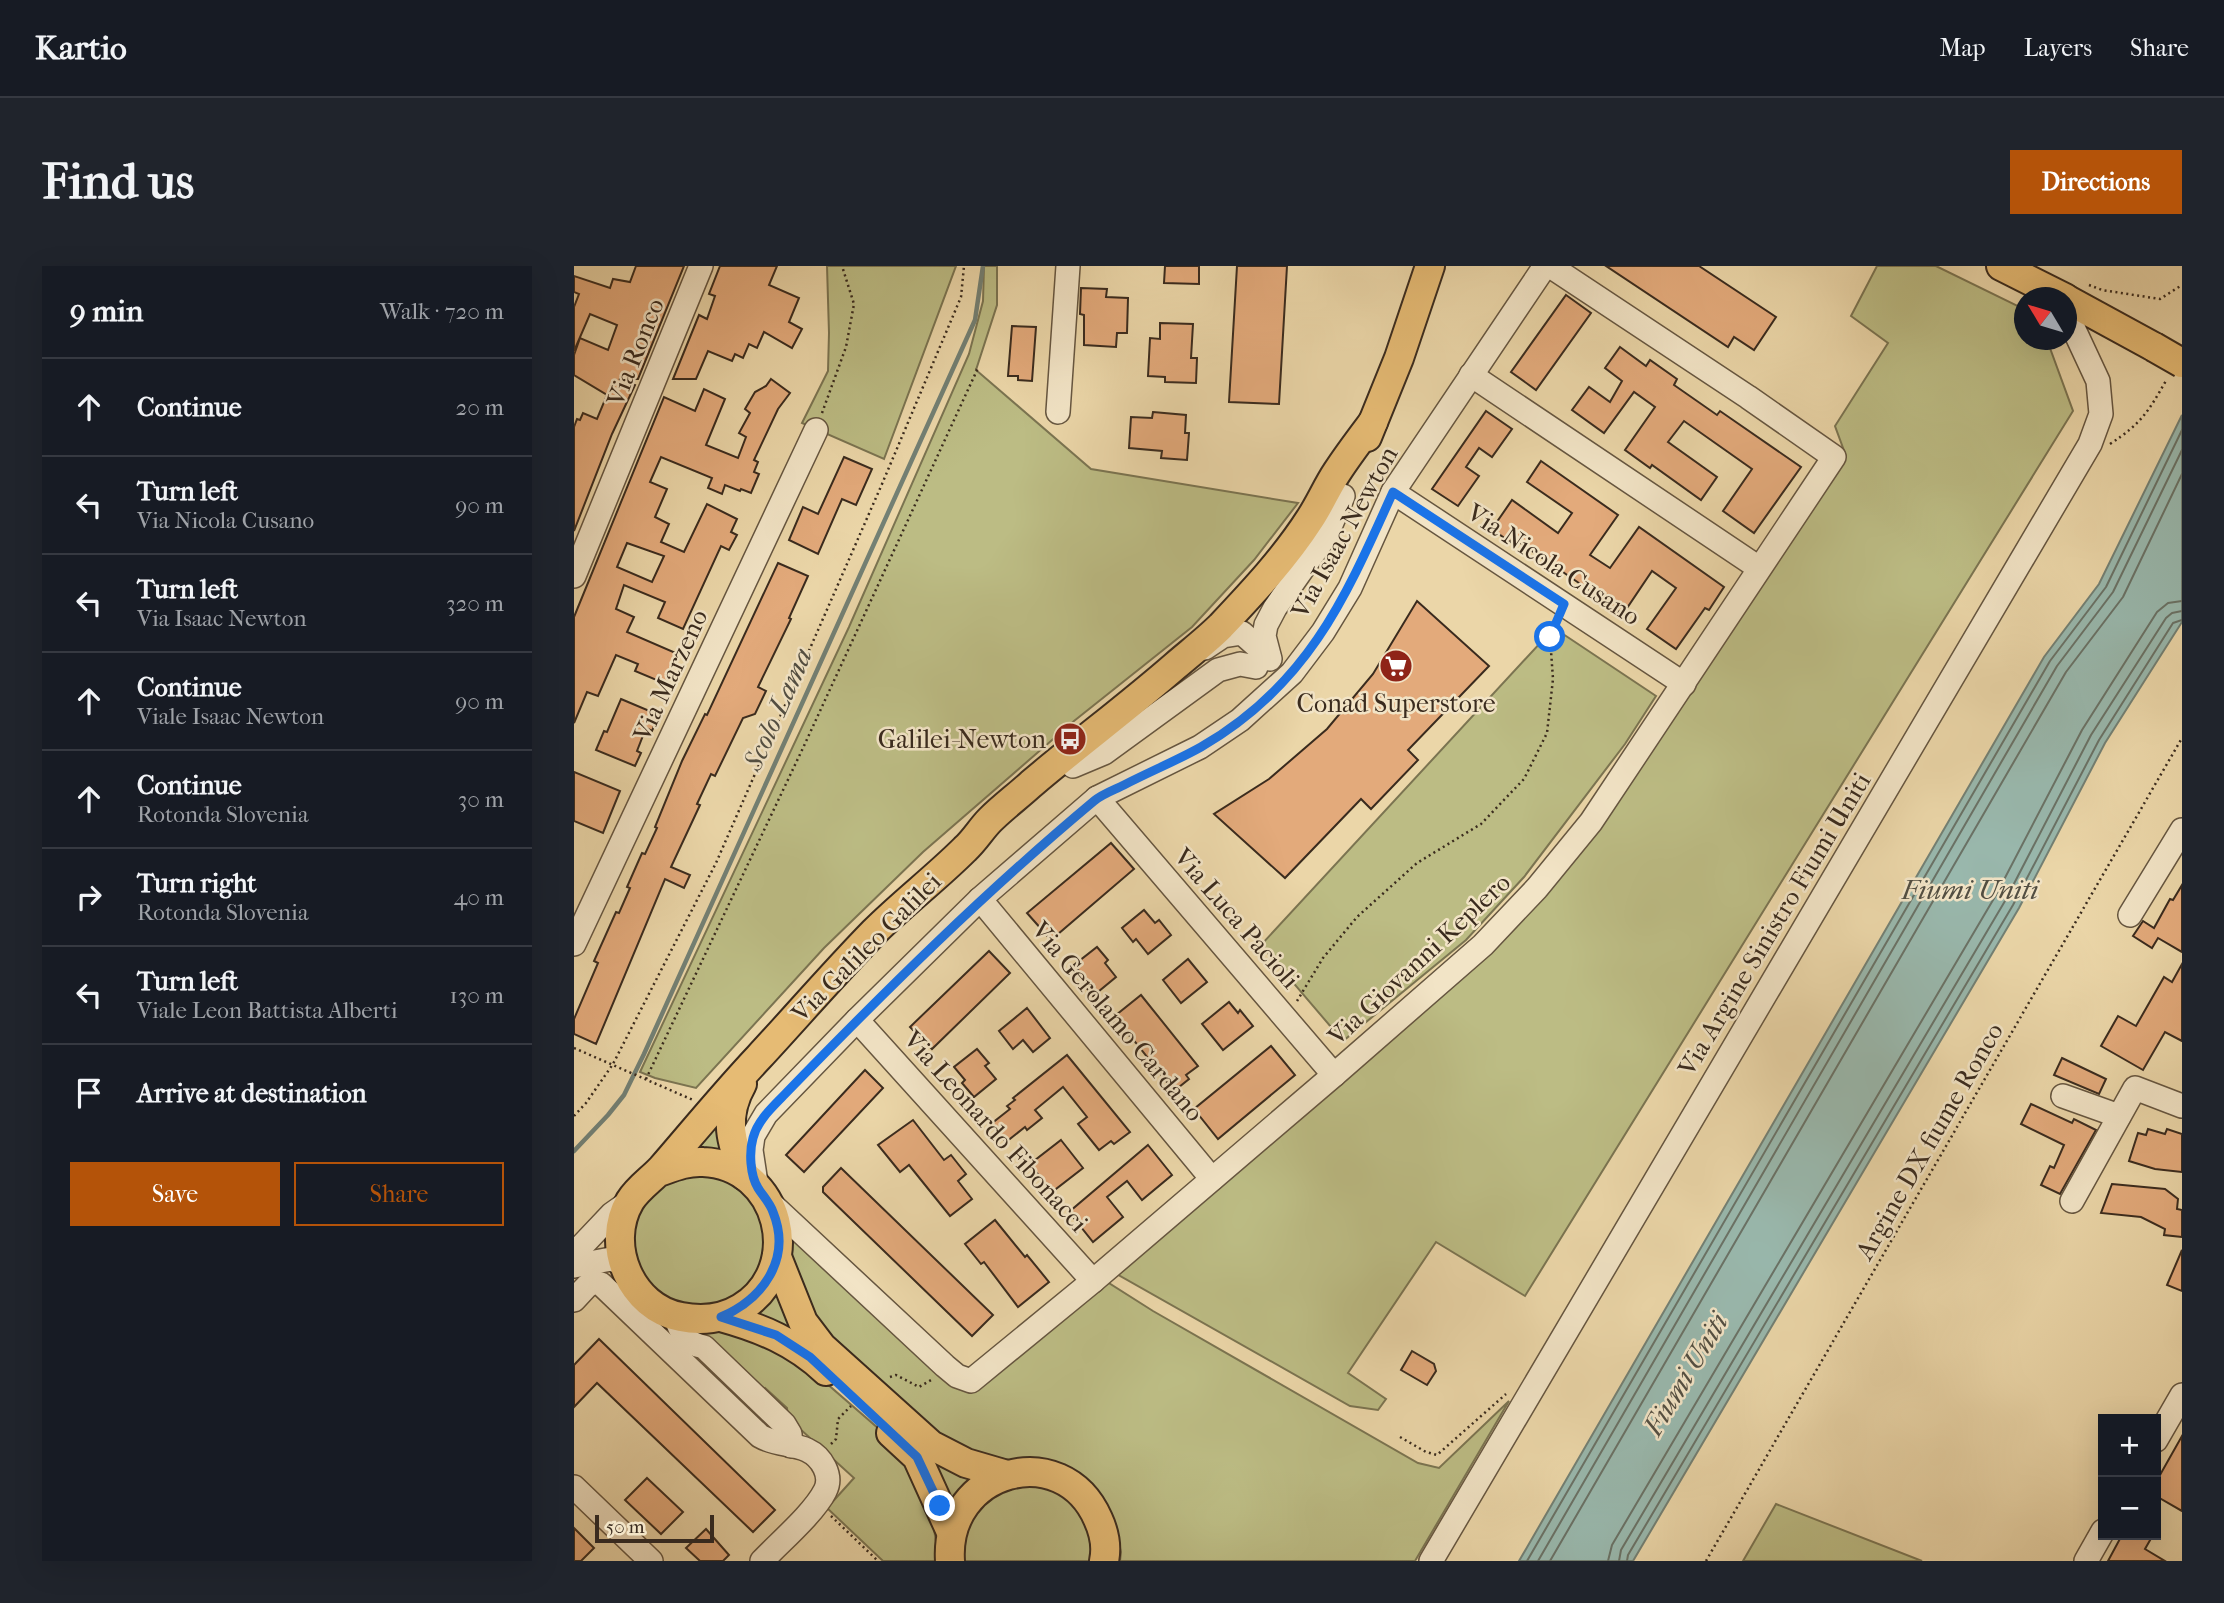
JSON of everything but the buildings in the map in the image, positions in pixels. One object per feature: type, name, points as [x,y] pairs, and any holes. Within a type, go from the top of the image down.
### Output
[{"type":"main road","name":"Via Galileo Galilei","points":[[976,838],[994,832],[1073,766],[1163,699],[1234,635],[1295,568],[1343,496],[1352,477],[1399,358],[1430,266]]},
{"type":"main road","points":[[2001,266],[2052,287]]},
{"type":"main road","points":[[2077,298],[2154,347],[2176,369]]},
{"type":"main road","name":"Via Galileo Galilei","points":[[659,1172],[730,1087],[877,929],[976,838],[999,812],[1218,629],[1279,561],[1311,518],[1337,471],[1373,422]]},
{"type":"main road","name":"Via Galileo Galilei","points":[[757,1187],[733,1147],[730,1113],[736,1095],[758,1058]]},
{"type":"main road","points":[[705,1162],[726,1166],[757,1187],[778,1228],[777,1257],[770,1277],[757,1295],[741,1308],[721,1317],[698,1320],[676,1316],[643,1297],[624,1264],[621,1234],[629,1202],[643,1185],[659,1172],[683,1163],[705,1162]]},
{"type":"main road","points":[[777,1257],[803,1322],[822,1348],[931,1445],[966,1463],[1007,1475]]},
{"type":"main road","points":[[721,1317],[776,1335],[810,1357],[917,1457],[951,1532]]},
{"type":"main road","points":[[950,1561],[951,1532],[958,1513],[971,1496],[987,1483],[1007,1475],[1031,1472],[1055,1477],[1077,1489],[1093,1508],[1103,1530],[1104,1561]]},
{"type":"street","name":"Via Ronco","points":[[574,576],[701,266]]},
{"type":"street","points":[[1058,412],[1068,266]]},
{"type":"street","name":"Via Isaac Newton","points":[[757,1187],[751,1150],[753,1136],[766,1114],[980,899],[1097,798],[1200,747],[1240,720],[1292,673],[1323,632],[1350,588],[1393,492],[1545,266]]},
{"type":"street","name":"Via Giovanni Keplero","points":[[945,1366],[957,1376],[971,1381],[1335,1075],[1483,945],[1537,888],[1591,822],[1834,457],[1550,266]]},
{"type":"street","name":"Via Argine Sinistro Fiumi Uniti","points":[[1431,1561],[2090,444],[2101,414],[2098,381],[2077,336]]},
{"type":"street","points":[[1471,375],[1759,568]]},
{"type":"street","name":"Via Marzeno","points":[[574,944],[816,430]]},
{"type":"street","name":"Via Nicola Cusano","points":[[1393,492],[1684,684]]},
{"type":"street","points":[[1263,663],[1266,625],[1275,608],[1328,534],[1343,496]]},
{"type":"street","points":[[1234,635],[1239,617],[1276,575],[1279,561]]},
{"type":"street","points":[[1156,682],[1173,678],[1223,636],[1242,633],[1247,636],[1276,690]]},
{"type":"street","points":[[1073,766],[1104,753],[1219,670],[1240,664],[1263,663],[1292,673]]},
{"type":"street","name":"Via Luca Pacioli","points":[[1097,798],[1335,1075]]},
{"type":"street","points":[[2130,915],[2182,830]]},
{"type":"street","name":"Via Gerolamo Cardano","points":[[980,899],[1212,1179]]},
{"type":"street","name":"Via Leonardo Fibonacci","points":[[857,1020],[1093,1280]]},
{"type":"street","points":[[2071,1201],[2135,1088],[2182,1105]]},
{"type":"street","points":[[2063,1096],[2119,1116]]},
{"type":"street","points":[[757,1187],[945,1366]]},
{"type":"street","points":[[574,1254],[612,1214],[629,1202]]},
{"type":"street","points":[[574,1266],[611,1259],[624,1264]]},
{"type":"street","points":[[574,1300],[587,1286],[594,1282],[601,1284],[648,1329],[688,1353]]},
{"type":"street","points":[[643,1297],[642,1314],[648,1329]]},
{"type":"street","points":[[676,1316],[688,1353]]},
{"type":"street","points":[[688,1353],[704,1347],[785,1424],[790,1434],[791,1446],[806,1450],[819,1458],[828,1474],[826,1489],[762,1561]]},
{"type":"street","points":[[2161,1431],[2182,1395]]},
{"type":"street","points":[[574,1487],[650,1561]]},
{"type":"street","points":[[2086,1561],[2098,1540]]},
{"type":"path","points":[[816,430],[846,347],[854,303],[842,266]]},
{"type":"path","points":[[574,1116],[613,1064],[716,863],[961,297],[964,266]]},
{"type":"path","points":[[2077,294],[2102,290],[2160,299],[2182,285]]},
{"type":"path","points":[[646,1079],[803,748],[978,368],[976,370]]},
{"type":"path","points":[[2108,446],[2136,427],[2176,369]]},
{"type":"path","points":[[1286,1019],[1323,957],[1357,917],[1417,863],[1481,824],[1524,779],[1547,733],[1553,679],[1550,637],[1564,604]]},
{"type":"path","name":"Argine DX fiume Ronco","points":[[1706,1561],[2182,738]]},
{"type":"path","points":[[574,1048],[693,1100]]},
{"type":"path","points":[[887,1379],[896,1374],[919,1387],[930,1383],[945,1366]]},
{"type":"path","points":[[1400,1437],[1426,1452],[1437,1455],[1509,1391],[1530,1393]]},
{"type":"path","points":[[830,1445],[836,1439],[838,1419],[851,1406]]},
{"type":"path","points":[[830,1515],[878,1561]]},
{"type":"green space","points":[[827,266],[956,266],[884,459],[802,423],[828,371]]},
{"type":"green space","points":[[984,266],[997,266],[997,305],[976,370],[1091,469],[1298,503],[1254,560],[1192,627],[1074,721],[923,852],[824,948],[696,1088],[640,1072],[849,627],[969,354],[983,301]]},
{"type":"green space","points":[[1877,266],[1936,266],[2014,304],[2014,350],[2051,350],[2073,411],[1525,1296],[1436,1242],[1348,1373],[1386,1399],[1378,1410],[1350,1406],[1115,1273],[1593,833],[1846,456],[1835,426],[1888,343],[1851,316]]},
{"type":"green space","points":[[1554,628],[1656,696],[1625,744],[1524,877],[1466,940],[1343,1041],[1261,945]]},
{"type":"green space","points":[[722,1105],[724,1160],[686,1151]]},
{"type":"green space","points":[[698,1175],[724,1180],[746,1194],[760,1216],[765,1242],[760,1268],[746,1290],[724,1304],[698,1309],[672,1304],[650,1290],[636,1268],[631,1242],[636,1216],[650,1194],[672,1180]]},
{"type":"green space","points":[[791,1233],[953,1387],[1104,1280],[1153,1311],[1418,1463],[1439,1468],[1509,1401],[1415,1561],[1120,1561],[1121,1552],[1111,1514],[1033,1459],[1010,1460],[978,1454],[938,1439],[838,1353],[797,1288],[789,1242]]},
{"type":"green space","points":[[778,1282],[792,1333],[745,1316]]},
{"type":"green space","points":[[689,1328],[731,1331],[788,1350],[902,1449],[929,1497],[939,1561],[883,1561],[827,1508],[854,1478],[788,1418],[787,1408],[765,1388],[757,1391],[747,1383],[749,1374],[712,1341],[702,1342]]},
{"type":"green space","points":[[928,1455],[979,1475],[952,1506]]},
{"type":"green space","points":[[1006,1485],[1052,1486],[1087,1517],[1095,1561],[961,1561],[970,1514]]},
{"type":"green space","points":[[1776,1504],[1922,1561],[1743,1561]]},
{"type":"water","name":"Fiumi Uniti","points":[[2182,415],[2182,622],[2105,743],[2019,908],[1633,1561],[1519,1561],[2044,657],[2099,584]]},
{"type":"waterway","name":"Scolo Lama","points":[[574,1151],[624,1095],[644,1054],[975,320],[983,266]]},
{"type":"place","name":"Conad Superstore","points":[[1396,666]]},
{"type":"place","name":"Galilei-Newton","points":[[1070,739]]},
{"type":"route","points":[[940,1506],[917,1457],[810,1357],[776,1335],[721,1317],[741,1308],[757,1295],[770,1277],[777,1257],[778,1228],[768,1201],[757,1186],[752,1166],[753,1136],[758,1125],[857,1020],[980,899],[1097,798],[1200,747],[1240,720],[1276,690],[1323,632],[1350,588],[1393,492],[1564,604],[1550,637]]}]
